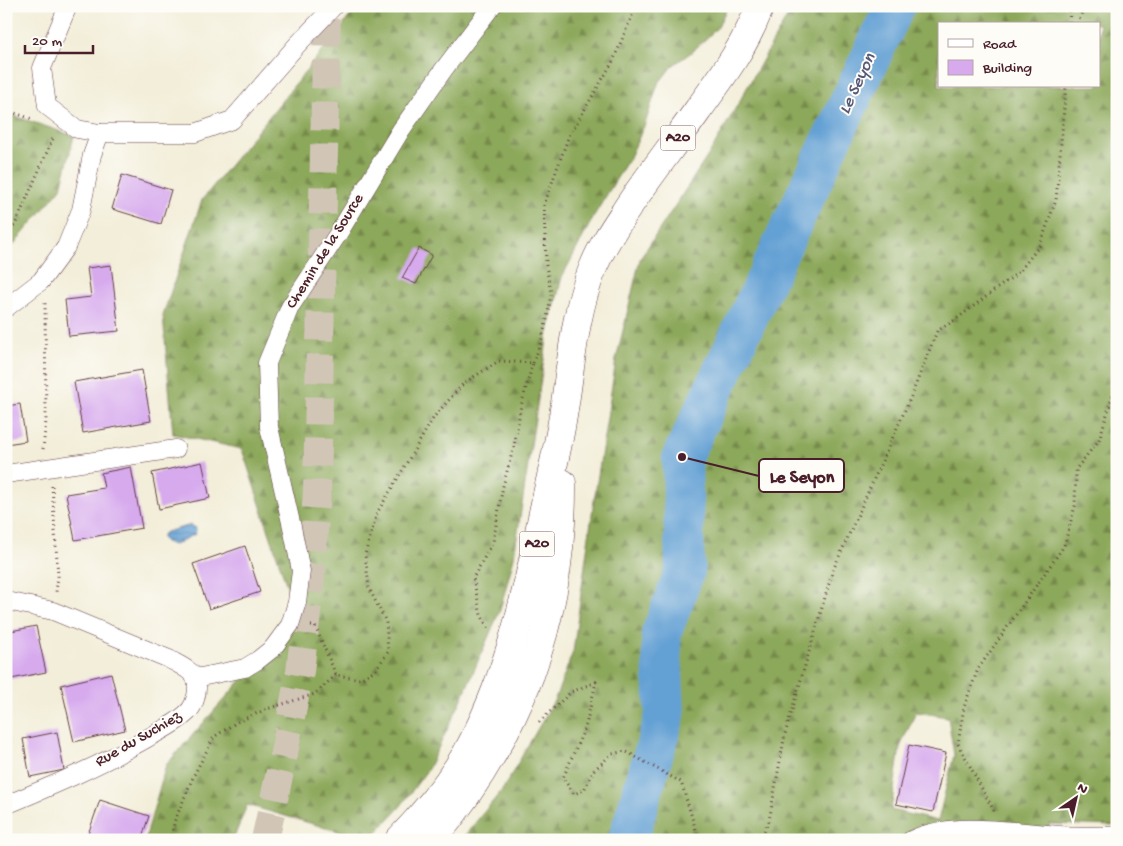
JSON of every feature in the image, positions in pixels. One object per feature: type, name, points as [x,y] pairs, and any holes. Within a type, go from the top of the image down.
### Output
[{"type":"highway","name":"A20","points":[[399,840],[415,823],[464,757],[494,694],[519,623],[562,423],[579,311],[593,268],[602,249],[625,212],[730,65],[746,38],[760,6]]},
{"type":"highway","points":[[432,840],[482,772],[498,745],[528,684],[540,648],[550,609],[560,541],[562,423]]},
{"type":"street","points":[[68,6],[42,68],[47,106],[77,128],[100,133],[195,133],[232,120],[297,45],[334,6]]},
{"type":"street","name":"Chemin de la Source","points":[[196,678],[245,668],[273,648],[290,625],[297,602],[301,571],[269,427],[267,363],[290,307],[338,234],[401,130],[492,6]]},
{"type":"street","points":[[6,308],[40,281],[66,246],[81,210],[92,155],[100,133]]},
{"type":"street","points":[[6,474],[176,449]]},
{"type":"street","points":[[6,603],[12,602],[53,611],[169,660],[185,668],[196,678]]},
{"type":"street","name":"Rue du Suchiez","points":[[6,805],[73,777],[176,722],[189,712],[194,704],[196,678]]},
{"type":"street","points":[[911,840],[924,834],[965,830],[1005,830],[1059,835],[1117,836]]},
{"type":"path","points":[[491,634],[481,616],[473,578],[493,542],[521,406],[547,319],[551,294],[546,265],[544,205],[568,138],[613,61],[636,6]]},
{"type":"path","points":[[1069,6],[1070,22]]},
{"type":"path","points":[[1079,22],[1084,6]]},
{"type":"path","points":[[760,840],[769,821],[785,734],[834,570],[910,399],[937,331],[955,320],[1019,272],[1040,244],[1056,200],[1066,88]]},
{"type":"path","points":[[6,233],[14,225],[63,118]]},
{"type":"path","points":[[40,281],[45,301],[46,469],[58,576],[53,611]]},
{"type":"path","points":[[336,675],[361,679],[376,669],[388,652],[386,622],[369,588],[365,554],[376,513],[434,417],[464,383],[499,361],[533,364]]},
{"type":"path","points":[[1005,830],[958,744],[964,707],[978,669],[1064,546],[1075,506],[1076,469],[1099,440],[1117,382]]},
{"type":"path","points":[[290,625],[315,626],[336,675]]},
{"type":"path","points":[[170,840],[175,820],[194,775],[214,737],[237,722],[267,709],[315,694],[336,675]]},
{"type":"path","points":[[532,727],[571,692],[596,682],[586,725],[563,778],[574,794],[584,790],[594,770],[612,754],[625,751],[681,782],[699,840]]},
{"type":"green space","points":[[358,6],[728,6],[717,28],[693,51],[672,66],[658,84],[645,124],[631,155],[595,214],[562,277],[548,333],[514,557],[500,610],[460,703],[428,769],[400,807],[369,840],[247,805],[233,840],[145,840],[166,765],[297,617],[242,449],[173,434],[163,315],[202,200]]},
{"type":"green space","points":[[791,6],[1117,6],[1117,826],[1049,824],[1049,840],[461,840],[503,789],[555,699],[573,652],[616,360],[640,259],[713,148],[787,17]],"holes":[[[916,712],[948,717],[954,755],[938,821],[891,810],[900,747]]]},
{"type":"green space","points":[[6,113],[74,136],[61,188],[11,248],[6,250]]},
{"type":"water","points":[[191,525],[196,528],[195,534],[174,545],[165,542],[161,536],[166,532]]},
{"type":"building","points":[[122,175],[171,190],[161,224],[112,209]]},
{"type":"building","points":[[419,248],[432,255],[416,284],[402,278]]},
{"type":"building","points":[[111,265],[119,331],[69,336],[65,300],[91,297],[87,268]]},
{"type":"building","points":[[142,370],[151,421],[83,433],[74,382]]},
{"type":"building","points":[[20,404],[26,441],[6,444],[6,406]]},
{"type":"building","points":[[202,462],[210,498],[159,509],[152,473]]},
{"type":"building","points":[[131,467],[142,528],[75,540],[66,494],[104,488],[101,473]]},
{"type":"building","points":[[245,546],[260,592],[209,609],[193,564]]},
{"type":"building","points":[[36,626],[46,672],[6,680],[6,632]]},
{"type":"building","points":[[111,673],[125,730],[74,742],[61,685]]},
{"type":"building","points":[[57,732],[64,770],[30,777],[23,739]]},
{"type":"building","points":[[909,745],[946,753],[933,812],[896,804]]},
{"type":"building","points":[[100,800],[149,816],[141,840],[86,840]]},
{"type":"waterway","name":"Le Seyon","points":[[628,840],[665,715],[661,634],[685,571],[682,457],[895,6]]},
{"type":"tunnel","points":[[265,840],[300,671],[310,586],[317,492],[327,6]]},
{"type":"place","name":"Le Seyon","points":[[682,457]]}]
